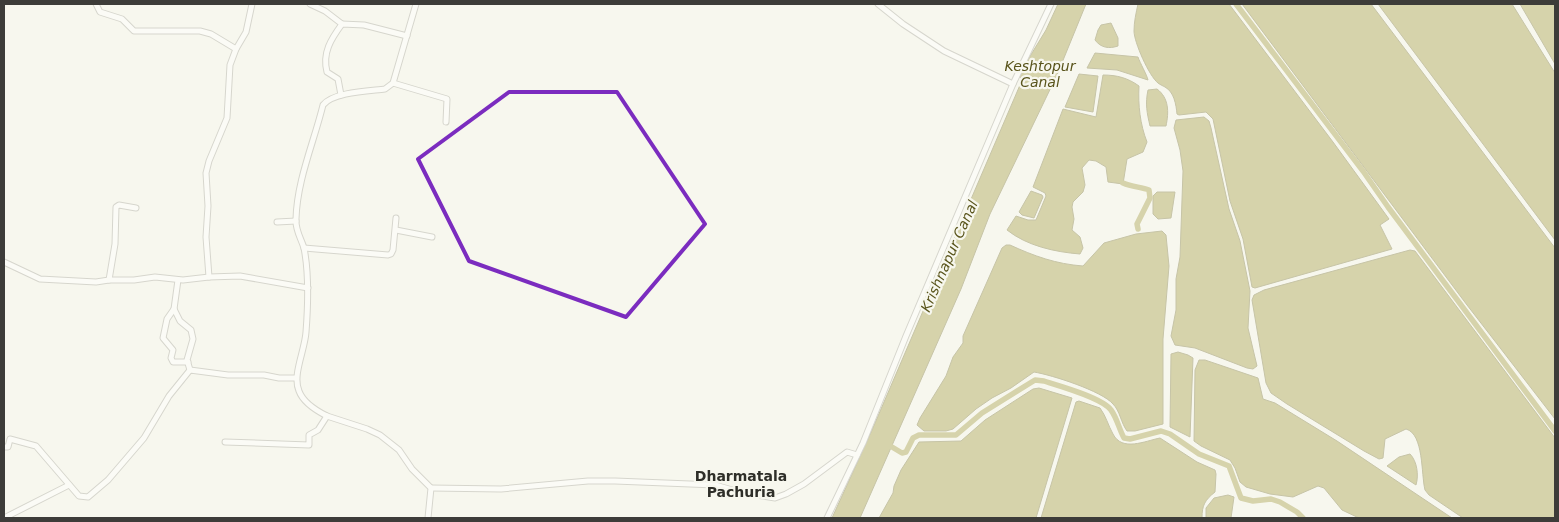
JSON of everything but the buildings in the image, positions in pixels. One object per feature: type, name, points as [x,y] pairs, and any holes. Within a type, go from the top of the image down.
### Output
[{"type":"street","points":[[96,4],[100,12],[122,20],[134,31],[200,30],[211,34],[236,49]]},
{"type":"street","points":[[208,277],[206,173],[227,118],[229,70],[236,49],[246,32],[252,4]]},
{"type":"street","points":[[310,4],[325,11],[342,24],[364,25],[407,36]]},
{"type":"street","points":[[416,4],[393,83],[385,89],[341,95],[327,100],[324,105],[301,180],[296,221],[297,230],[304,248],[308,288],[306,342],[296,378],[301,396],[320,412],[380,435],[399,450],[415,473],[431,488],[428,518]]},
{"type":"street","points":[[878,4],[944,51],[1013,84]]},
{"type":"street","points":[[826,518],[857,454],[1013,84],[1051,4]]},
{"type":"street","points":[[341,95],[338,79],[328,74],[326,68],[328,46],[342,24]]},
{"type":"street","points":[[393,83],[447,99],[446,122]]},
{"type":"street","points":[[109,280],[115,244],[116,206],[136,208]]},
{"type":"street","points":[[304,248],[388,255],[393,250],[396,218]]},
{"type":"street","points":[[277,222],[296,221]]},
{"type":"street","points":[[396,230],[432,237]]},
{"type":"street","points":[[4,262],[40,279],[90,282],[134,280],[156,276],[178,280],[208,277],[252,277],[308,288]]},
{"type":"street","points":[[178,280],[174,309],[167,319],[163,338],[173,350],[171,358],[173,362],[188,362]]},
{"type":"street","points":[[174,309],[180,321],[191,330],[193,339],[188,362],[190,370]]},
{"type":"street","points":[[190,370],[228,375],[264,375],[279,378],[296,378]]},
{"type":"street","points":[[4,447],[8,447],[10,439],[36,446],[79,496],[86,498],[108,480],[147,434],[169,396],[190,370]]},
{"type":"street","points":[[225,442],[309,445],[309,435],[318,430],[327,416]]},
{"type":"street","points":[[431,488],[494,490],[588,481],[615,481],[715,485],[743,493],[775,498],[804,484],[847,452],[857,454]]},
{"type":"street","points":[[4,518],[69,485]]},
{"type":"highlighted area","points":[[509,92],[617,92],[705,224],[626,317],[469,261],[418,159]]},
{"type":"water","name":"Keshtopur Canal","points":[[1058,4],[1086,4],[1057,75],[990,214],[961,289],[860,518],[832,518],[872,430],[1020,85],[1021,71],[1046,30]]},
{"type":"water","points":[[1138,4],[1229,4],[1389,219],[1380,225],[1392,249],[1255,288],[1252,287],[1243,239],[1230,201],[1213,119],[1206,112],[1177,114],[1171,92],[1158,83],[1150,73],[1136,43],[1134,24]]},
{"type":"water","points":[[1242,4],[1371,4],[1555,248],[1555,419],[1467,305]]},
{"type":"water","points":[[1378,4],[1512,4],[1555,73],[1555,240]]},
{"type":"water","points":[[1520,4],[1555,4],[1555,64]]},
{"type":"water","points":[[1111,23],[1118,38],[1118,46],[1105,47],[1095,40],[1101,25]]},
{"type":"water","points":[[1095,53],[1138,57],[1148,80],[1117,70],[1087,68]]},
{"type":"water","points":[[1079,74],[1098,76],[1093,112],[1065,107]]},
{"type":"water","points":[[1103,75],[1122,78],[1139,86],[1140,114],[1147,142],[1143,152],[1127,159],[1123,184],[1108,182],[1106,167],[1096,161],[1089,160],[1082,168],[1085,185],[1083,192],[1073,202],[1072,207],[1074,219],[1072,230],[1080,237],[1083,248],[1080,254],[1051,250],[1015,236],[1007,230],[1016,216],[1028,220],[1036,220],[1046,196],[1045,193],[1033,187],[1063,109],[1096,117]]},
{"type":"water","points":[[1157,89],[1166,101],[1168,116],[1166,126],[1150,126],[1147,108],[1148,90]]},
{"type":"water","points":[[1204,117],[1209,121],[1211,128],[1229,209],[1240,241],[1250,291],[1248,328],[1257,366],[1253,369],[1195,348],[1175,345],[1171,336],[1176,310],[1176,279],[1180,257],[1183,171],[1174,128],[1176,120]]},
{"type":"water","points":[[1031,191],[1043,197],[1034,218],[1022,215],[1019,212]]},
{"type":"water","points":[[1157,192],[1175,192],[1171,218],[1158,219],[1153,214],[1153,196]]},
{"type":"water","points":[[1162,231],[1166,235],[1169,266],[1163,339],[1163,424],[1135,431],[1127,431],[1115,407],[1107,399],[1076,384],[1034,372],[976,409],[953,429],[946,431],[924,431],[917,425],[946,376],[953,357],[963,343],[963,336],[1002,248],[1010,245],[1045,259],[1083,266],[1104,243],[1136,234]]},
{"type":"water","points":[[1410,250],[1415,251],[1555,438],[1555,518],[1463,518],[1429,495],[1425,490],[1419,446],[1412,432],[1406,429],[1385,439],[1383,458],[1379,459],[1271,393],[1266,383],[1252,300],[1254,295],[1264,290]]},
{"type":"water","points":[[1178,352],[1193,358],[1190,437],[1170,427],[1171,354]]},
{"type":"water","points":[[1199,360],[1205,360],[1258,378],[1263,399],[1275,403],[1337,441],[1452,518],[1359,518],[1342,510],[1324,488],[1318,486],[1293,497],[1270,494],[1246,487],[1240,482],[1230,460],[1194,441],[1195,370]]},
{"type":"water","points":[[1039,388],[1072,398],[1036,518],[879,518],[893,493],[901,470],[919,442],[961,441],[985,420],[1033,389]]},
{"type":"water","points":[[1079,401],[1100,408],[1113,434],[1122,443],[1134,444],[1160,438],[1197,462],[1215,470],[1215,492],[1205,503],[1202,518],[1041,518],[1076,402]]},
{"type":"water","points":[[1410,454],[1417,468],[1416,485],[1387,466],[1399,457]]},
{"type":"water","points":[[1228,495],[1234,497],[1231,518],[1206,518],[1206,508],[1214,498]]},
{"type":"waterway","points":[[1236,4],[1363,171],[1555,431]]},
{"type":"waterway","points":[[1123,183],[1149,190],[1150,198],[1137,224],[1138,229]]},
{"type":"waterway","points":[[892,447],[902,453],[906,452],[913,438],[919,435],[956,435],[982,413],[1035,380],[1044,381],[1099,401],[1111,410],[1124,438],[1130,439],[1161,431],[1170,434],[1199,454],[1229,466],[1241,498],[1253,501],[1271,499],[1297,512],[1303,518]]},
{"type":"district","name":"Dharmatala Pachuria","points":[[741,484]]},
{"type":"water label","name":"Krishnapur Canal","points":[[949,256]]}]
